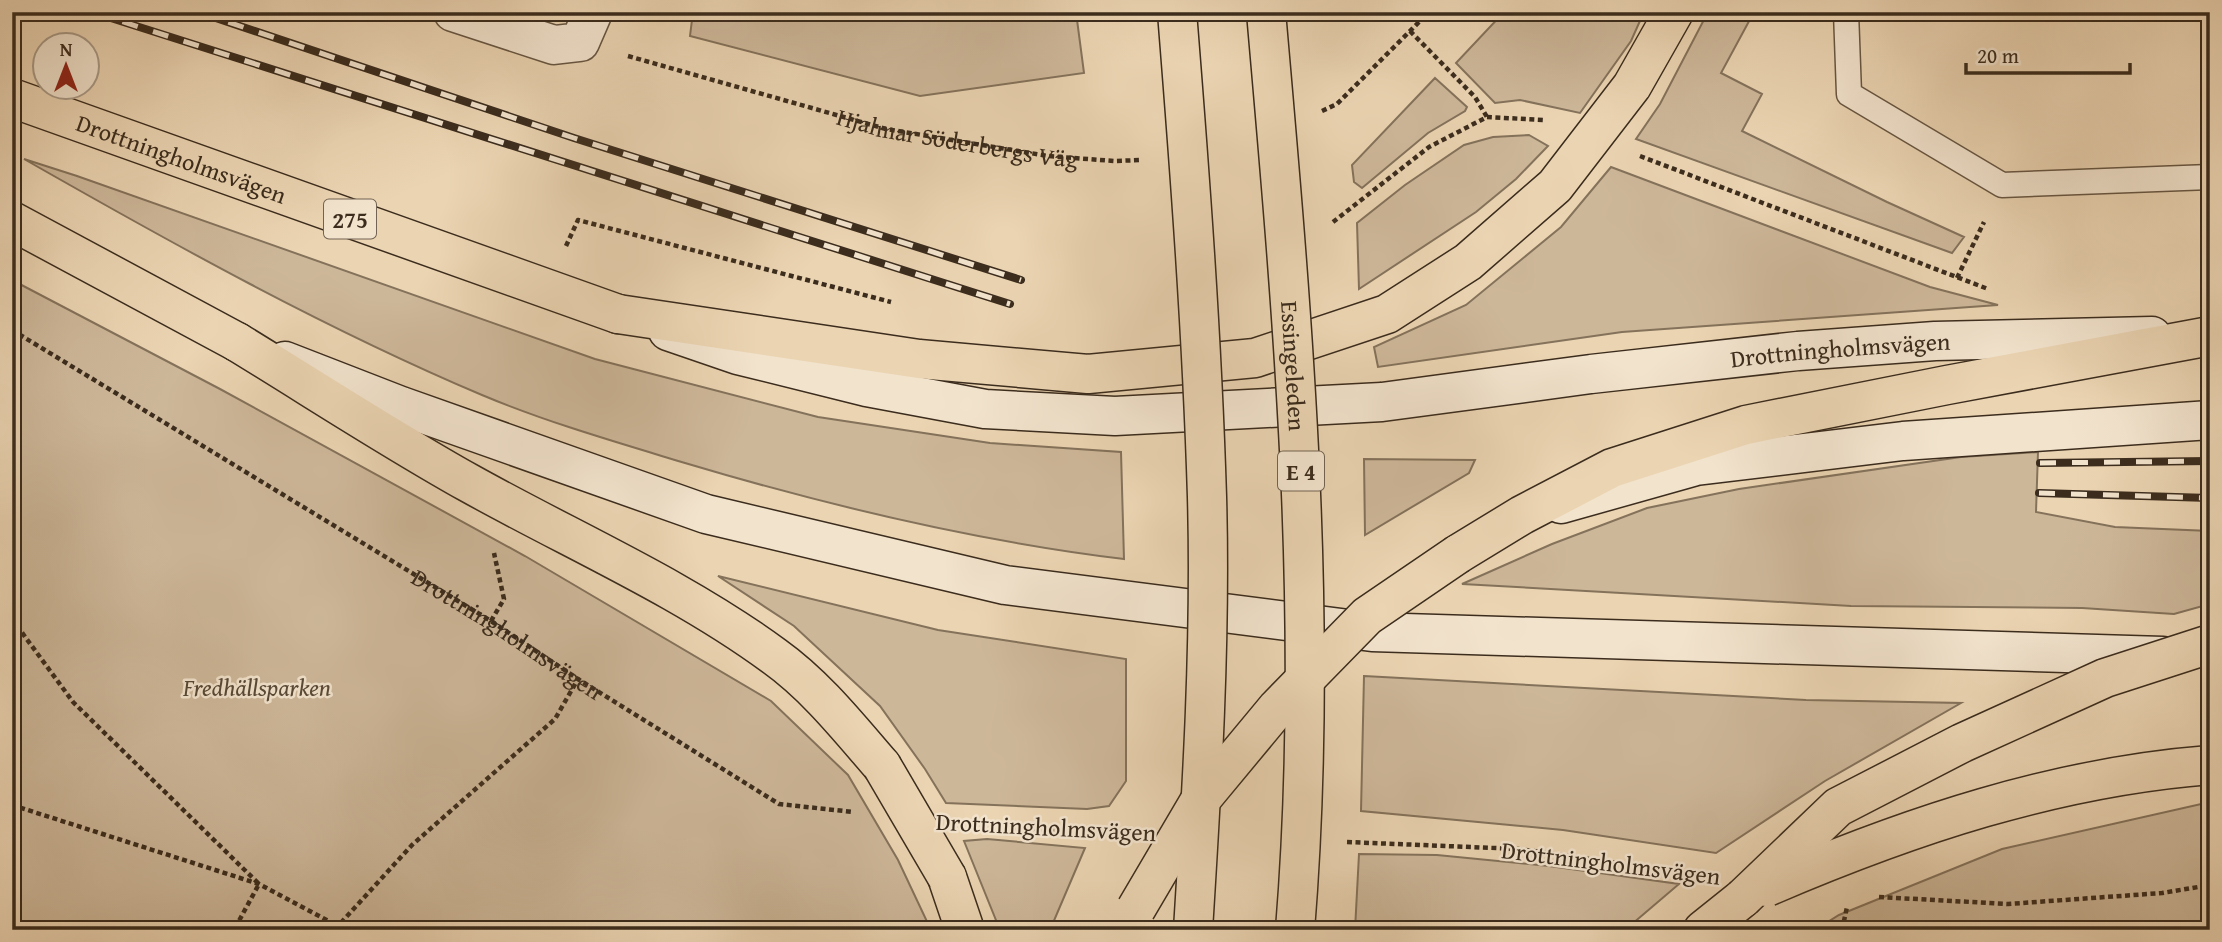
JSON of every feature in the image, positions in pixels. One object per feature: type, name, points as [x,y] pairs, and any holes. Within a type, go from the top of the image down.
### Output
[{"type":"main road","points":[[453,12],[554,45],[586,27]]},
{"type":"main road","points":[[1177,12],[1195,230],[1207,499],[1205,701],[1193,930]]},
{"type":"main road","name":"Essingeleden","points":[[1266,12],[1303,497],[1306,710],[1295,930]]},
{"type":"main road","points":[[618,314],[919,359],[1088,374],[1255,358],[1387,314],[1468,262],[1555,186],[1632,86],[1674,12]]},
{"type":"main road","name":"Drottningholmsvägen","points":[[12,98],[738,355],[867,387],[985,409],[1115,416],[1382,402],[1591,374],[1798,351],[1935,341],[2210,335]]},
{"type":"main road","points":[[12,221],[237,342],[467,482],[650,579],[777,657],[820,697],[882,766],[947,877],[965,930]]},
{"type":"main road","points":[[1131,919],[1199,802],[1277,708],[1367,616],[1458,554],[1522,516],[1612,468],[1746,425],[2210,335]]},
{"type":"main road","points":[[237,342],[401,406],[706,514],[1005,585],[1372,632],[2210,656]]},
{"type":"main road","points":[[1522,516],[1696,466],[1903,441],[2210,420]]},
{"type":"main road","points":[[1703,930],[1743,898],[1838,807],[1962,743],[2105,678],[2210,644]]},
{"type":"main road","points":[[1743,898],[1854,850],[1980,808],[2084,782],[2210,765]]},
{"type":"lane","points":[[1846,12],[1849,94],[2002,185],[2210,177]]},
{"type":"path","points":[[1316,114],[1337,104],[1429,12]]},
{"type":"path","name":"Hjalmar Söderbergs Väg","points":[[586,27],[886,129],[1048,156],[1114,161],[1147,159]]},
{"type":"path","points":[[1410,31],[1475,97],[1487,117]]},
{"type":"path","points":[[1326,227],[1429,147],[1487,117],[1555,120]]},
{"type":"path","points":[[1639,155],[1991,290]]},
{"type":"path","points":[[1957,278],[2002,185]]},
{"type":"path","points":[[565,247],[579,220],[901,305]]},
{"type":"path","name":"Drottningholmsvägen","points":[[12,330],[491,621],[578,679],[779,804],[860,813]]},
{"type":"path","points":[[491,621],[504,599],[494,551]]},
{"type":"path","points":[[12,619],[73,702],[259,884]]},
{"type":"path","points":[[12,805],[259,884],[337,928],[412,845],[555,719],[578,679]]},
{"type":"path","name":"Drottningholmsvägen","points":[[968,825],[1133,833]]},
{"type":"path","name":"Drottningholmsvägen","points":[[1340,842],[1519,849],[1698,874]]},
{"type":"path","points":[[234,930],[259,884]]},
{"type":"path","points":[[1876,897],[2008,904],[2162,893],[2210,885]]},
{"type":"path","points":[[1842,930],[1847,910]]},
{"type":"green space","points":[[693,12],[1076,12],[1084,73],[920,96],[690,36]]},
{"type":"green space","points":[[1504,12],[1644,12],[1631,41],[1580,113],[1520,100],[1495,103],[1456,63]]},
{"type":"green space","points":[[1708,12],[1754,12],[1721,73],[1762,94],[1742,131],[1964,237],[1952,253],[1636,139],[1660,104]]},
{"type":"green space","points":[[1435,78],[1467,107],[1465,111],[1428,133],[1362,188],[1354,182],[1352,165]]},
{"type":"green space","points":[[1529,135],[1548,146],[1516,179],[1476,212],[1359,289],[1357,223],[1405,185],[1464,145],[1493,137]]},
{"type":"green space","points":[[24,159],[595,359],[818,417],[990,443],[1121,452],[1124,559],[958,532],[848,508],[685,463],[531,414],[423,369],[307,313]]},
{"type":"green space","points":[[1611,167],[1930,287],[1998,305],[1622,332],[1378,367],[1374,347],[1466,305],[1561,227]]},
{"type":"green space","name":"Fredhällsparken","points":[[12,280],[220,389],[525,556],[771,701],[848,775],[898,860],[931,930],[12,930]]},
{"type":"green space","points":[[2038,452],[2036,512],[2115,527],[2210,531],[2210,604],[2174,614],[2082,608],[1851,606],[1462,584],[1552,544],[1647,508],[1739,489],[1961,457]]},
{"type":"green space","points":[[1364,459],[1475,460],[1469,473],[1365,535]]},
{"type":"green space","points":[[718,576],[938,630],[1126,659],[1126,781],[1109,806],[1087,809],[946,803],[880,706],[794,626]]},
{"type":"green space","points":[[1364,676],[1806,700],[1961,703],[1825,781],[1716,853],[1563,830],[1361,811]]},
{"type":"green space","points":[[2210,802],[2210,930],[1815,930],[1839,915],[2002,849]]},
{"type":"green space","points":[[987,839],[1085,848],[1050,930],[1000,930],[964,841]]},
{"type":"green space","points":[[1359,854],[1437,855],[1549,866],[1679,884],[1625,930],[1355,930]]},
{"type":"railway","points":[[92,12],[1010,304]]},
{"type":"railway","points":[[198,12],[574,138],[1021,280]]},
{"type":"railway","points":[[2040,463],[2210,461]]},
{"type":"railway","points":[[2039,493],[2210,498]]}]
